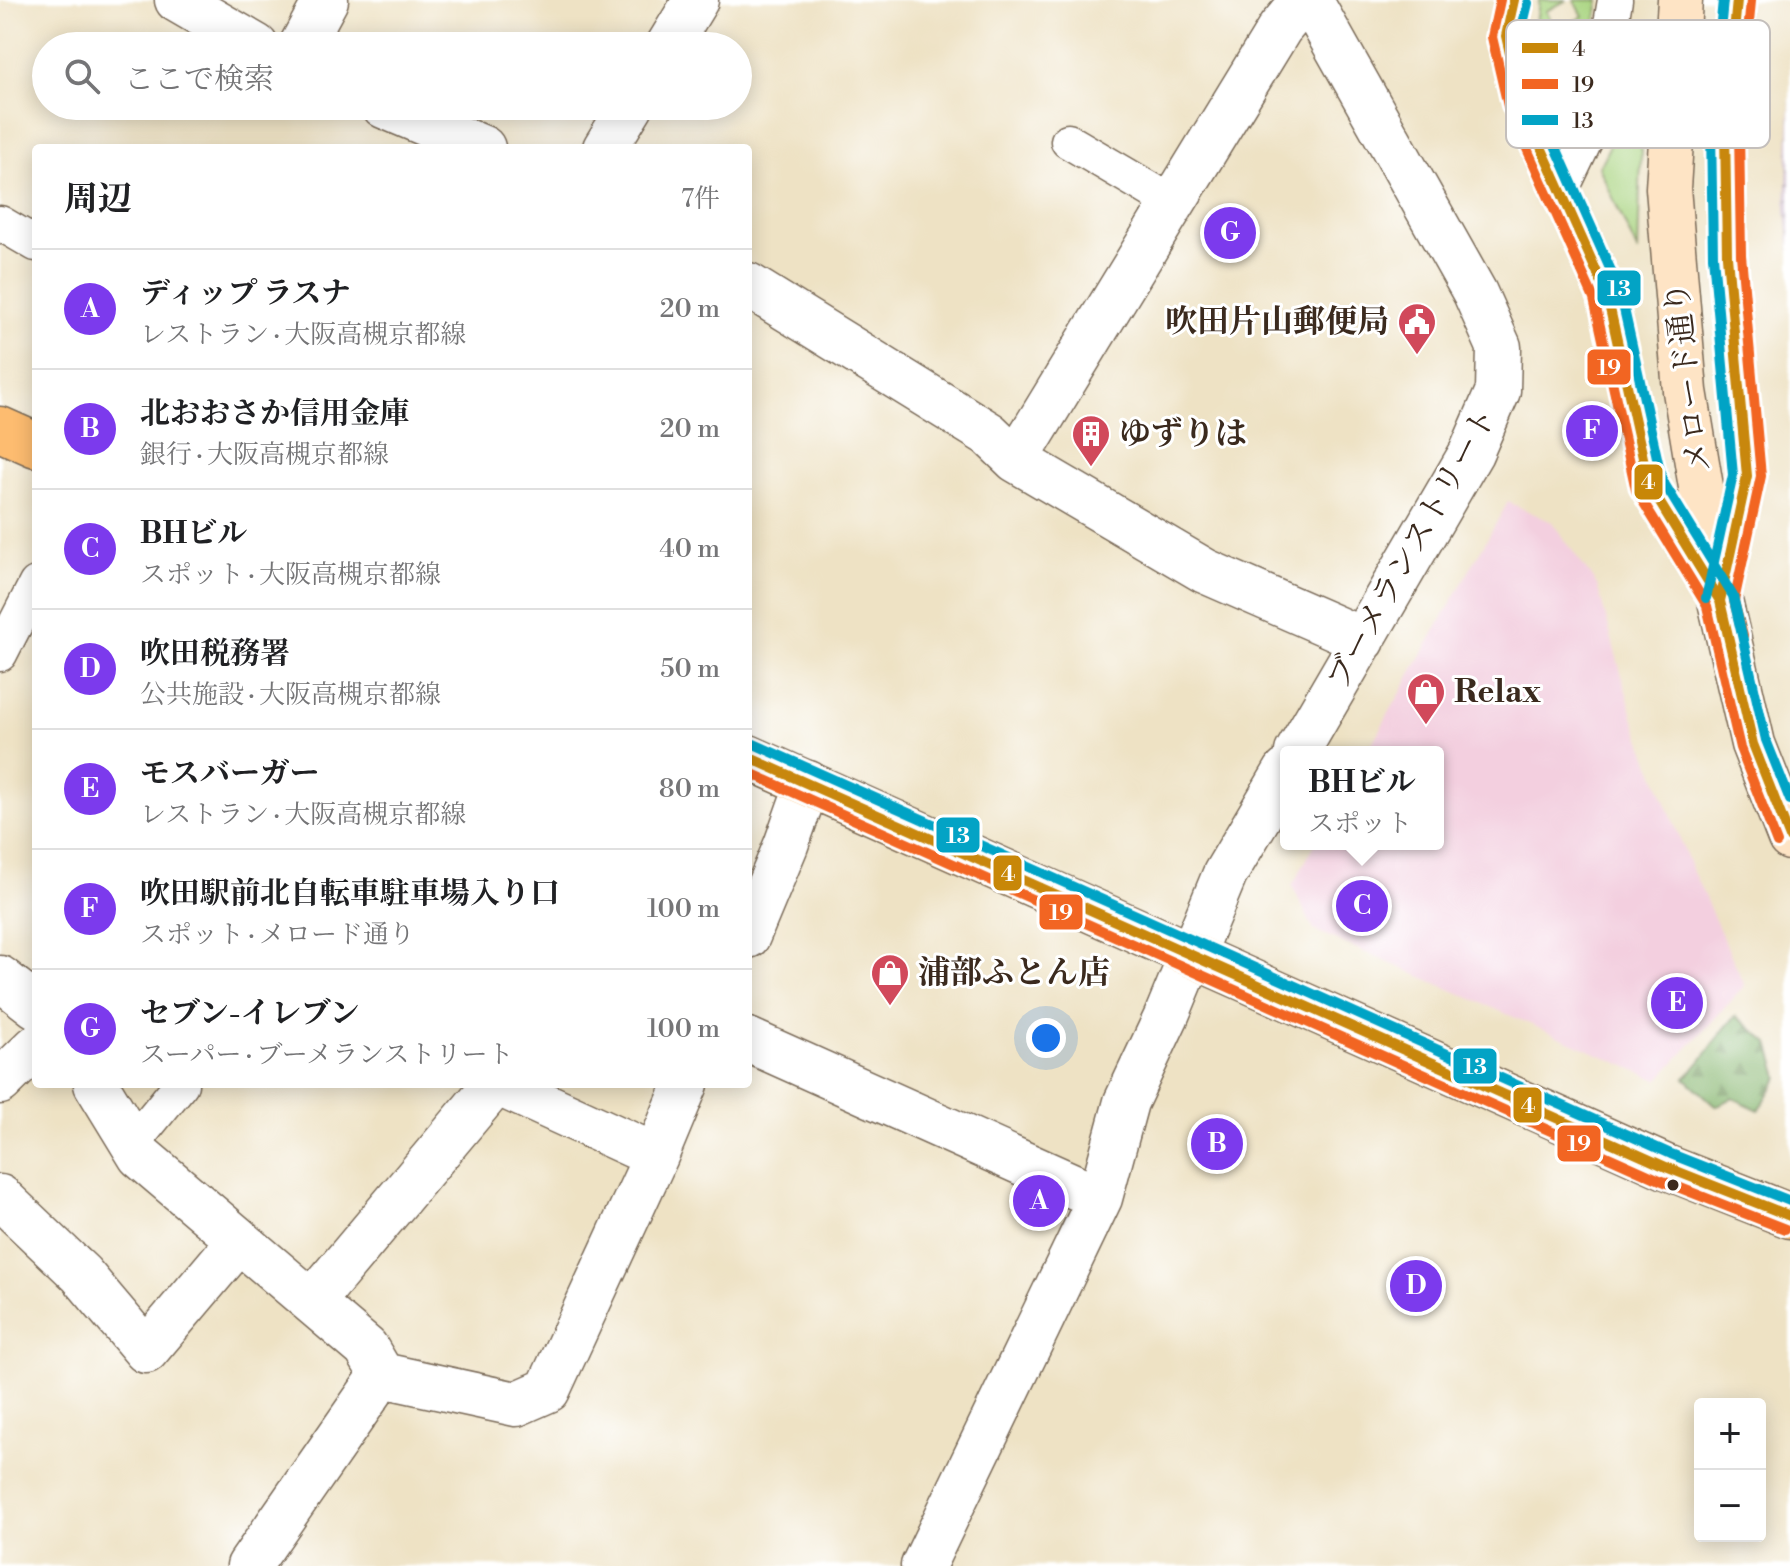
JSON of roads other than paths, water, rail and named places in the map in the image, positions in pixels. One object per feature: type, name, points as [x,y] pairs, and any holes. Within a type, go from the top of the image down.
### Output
[{"type":"main road","points":[[0,429],[32,443]]},
{"type":"main road","points":[[752,759],[1666,1167],[1790,1216]]},
{"type":"street","points":[[177,0],[232,32]]},
{"type":"street","points":[[309,32],[326,0]]},
{"type":"street","points":[[677,32],[696,0]]},
{"type":"street","points":[[1016,460],[1280,28],[1304,0]]},
{"type":"street","name":"ブーメランストリート","points":[[1301,746],[1471,453],[1498,391],[1499,347],[1475,293],[1310,0]]},
{"type":"street","name":"メロード通り","points":[[1679,20],[1680,0]]},
{"type":"street","points":[[417,120],[474,144]]},
{"type":"street","points":[[607,144],[622,120]]},
{"type":"street","name":"メロード通り","points":[[1671,148],[1668,188],[1685,391],[1720,601],[1753,744],[1790,838]]},
{"type":"street","points":[[752,287],[989,434],[1016,460],[1205,571],[1363,640]]},
{"type":"street","points":[[923,1566],[1100,1198],[1126,1102],[1166,1017],[1225,874],[1280,781]]},
{"type":"street","points":[[752,926],[808,783]]},
{"type":"street","points":[[0,978],[32,1003]]},
{"type":"street","points":[[752,1042],[1100,1198]]},
{"type":"street","points":[[0,1082],[32,1051]]},
{"type":"street","points":[[98,1088],[140,1156],[366,1348],[382,1375],[516,1404],[548,1390],[684,1088]]},
{"type":"street","points":[[313,1301],[494,1088]]},
{"type":"street","points":[[506,1088],[656,1156]]},
{"type":"street","points":[[0,1197],[81,1274],[146,1351],[239,1241]]},
{"type":"street","points":[[249,1566],[382,1375]]},
{"type":"lane","points":[[1510,20],[1514,0]]},
{"type":"lane","points":[[1612,20],[1615,0]]},
{"type":"lane","points":[[1735,20],[1737,0]]},
{"type":"lane","points":[[1068,141],[1175,204]]},
{"type":"lane","points":[[1542,148],[1607,295],[1649,485],[1720,601]]},
{"type":"lane","points":[[1561,191],[1582,148]]},
{"type":"lane","points":[[1720,601],[1747,476],[1727,256],[1725,148]]},
{"type":"lane","points":[[0,223],[32,242]]},
{"type":"lane","points":[[0,654],[32,592]]},
{"type":"lane","points":[[132,1144],[178,1088]]},
{"type":"place","name":"セブン-イレブン","points":[[1230,233]]},
{"type":"place","name":"吹田片山郵便局","points":[[1417,356]]},
{"type":"place","name":"吹田駅前北自転車駐車場入り口","points":[[1592,431]]},
{"type":"place","name":"ゆずりは","points":[[1091,468]]},
{"type":"place","name":"Relax","points":[[1426,726]]},
{"type":"place","name":"BHビル","points":[[1362,906]]},
{"type":"place","name":"モスバーガー","points":[[1677,1003]]},
{"type":"place","name":"浦部ふとん店","points":[[890,1007]]},
{"type":"place","name":"北おおさか信用金庫","points":[[1217,1144]]},
{"type":"place","name":"ディップ ラスナ","points":[[1039,1201]]},
{"type":"place","name":"吹田税務署","points":[[1416,1286]]}]
